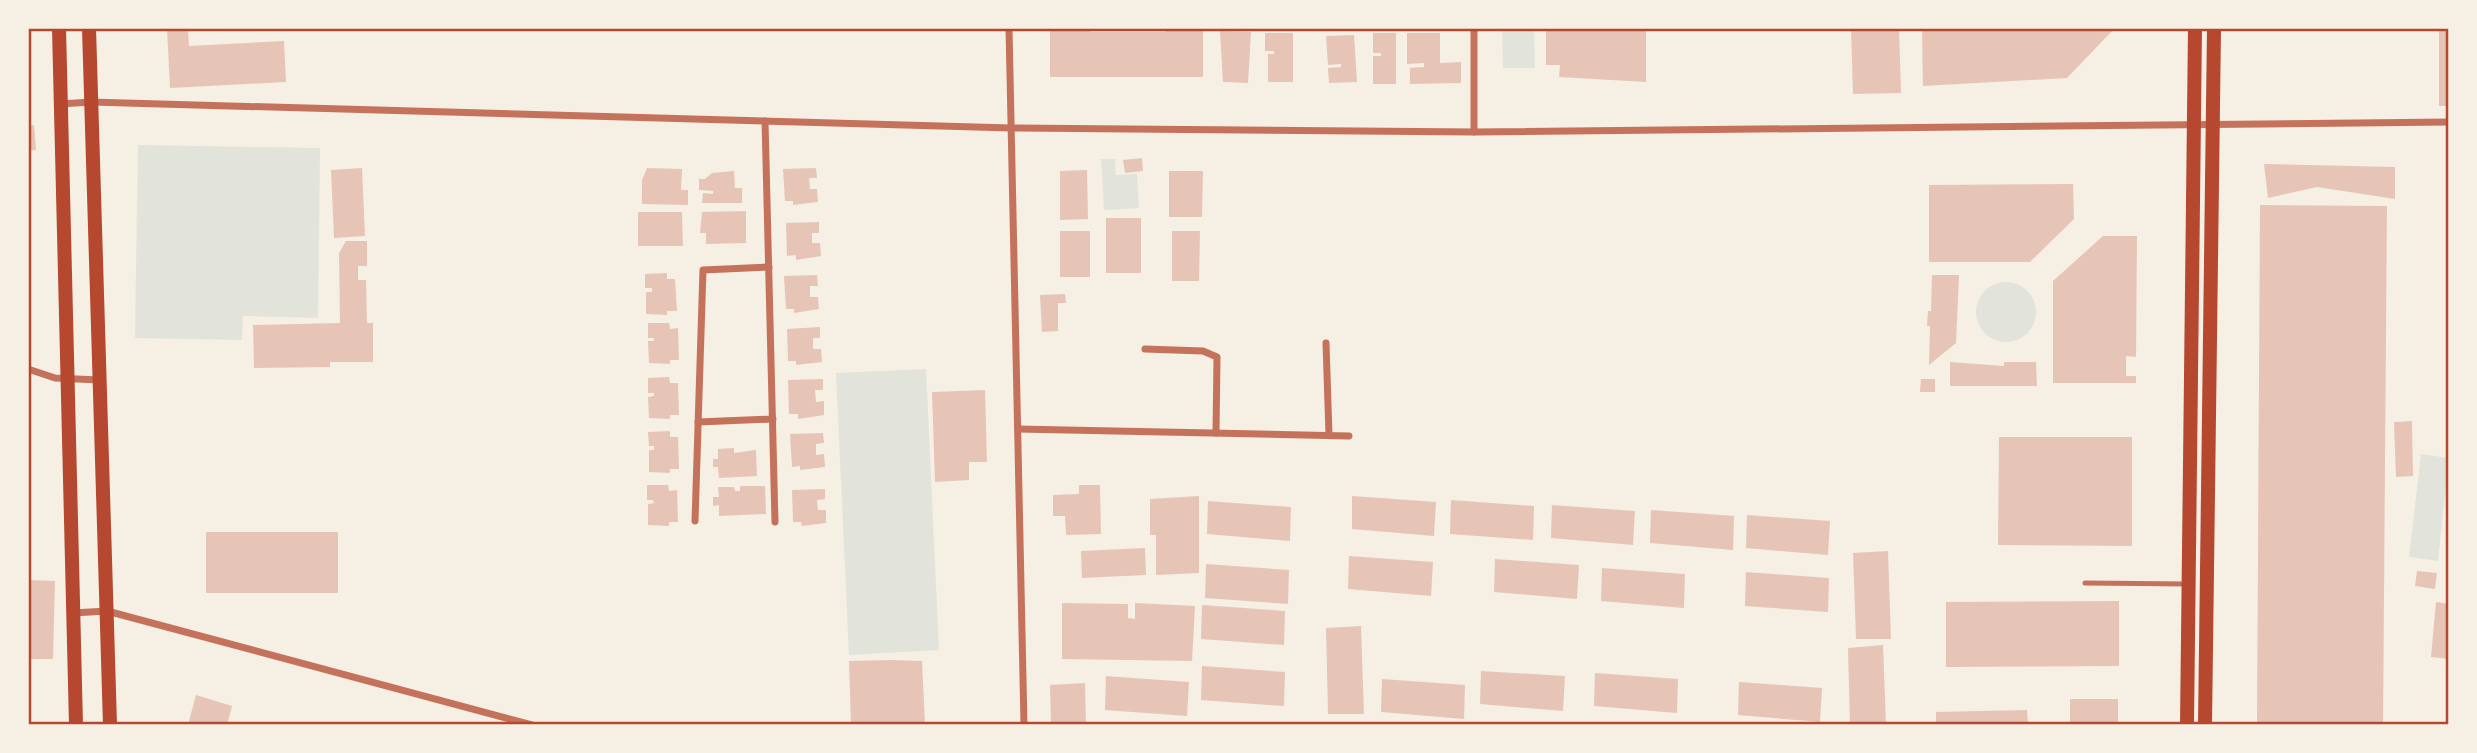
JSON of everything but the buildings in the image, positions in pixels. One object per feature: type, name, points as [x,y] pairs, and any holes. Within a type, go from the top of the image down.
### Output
[{"type":"main road","points":[[59,28],[76,725]]},
{"type":"main road","points":[[89,28],[110,725]]},
{"type":"main road","points":[[2187,725],[2195,28]]},
{"type":"main road","points":[[2205,725],[2214,28]]},
{"type":"street","points":[[1009,28],[1024,725]]},
{"type":"street","points":[[1474,28],[1474,132]]},
{"type":"street","points":[[60,104],[91,102],[1011,128],[1474,132],[2449,122]]},
{"type":"street","points":[[765,121],[775,523]]},
{"type":"street","points":[[695,521],[703,270],[769,267]]},
{"type":"street","points":[[1326,343],[1329,435]]},
{"type":"street","points":[[1145,349],[1203,351],[1217,357],[1216,433]]},
{"type":"street","points":[[28,369],[67,379],[100,380]]},
{"type":"street","points":[[698,422],[773,419]]},
{"type":"street","points":[[1018,429],[1349,436]]},
{"type":"street","points":[[73,613],[107,611],[533,725]]},
{"type":"lane","points":[[2085,583],[2189,584]]},
{"type":"shaded area","points":[[1502,28],[1534,28],[1535,68],[1503,68]]},
{"type":"shaded area","points":[[138,145],[320,148],[318,318],[243,316],[242,340],[135,338]]},
{"type":"shaded area","points":[[1101,159],[1115,159],[1116,175],[1137,174],[1139,208],[1104,210]]},
{"type":"shaded area","points":[[2006,282],[2027,291],[2036,312],[2027,333],[2006,342],[1985,333],[1976,312],[1985,291]]},
{"type":"shaded area","points":[[926,369],[939,650],[849,655],[836,373]]},
{"type":"shaded area","points":[[2421,454],[2449,458],[2438,561],[2409,557]]}]
